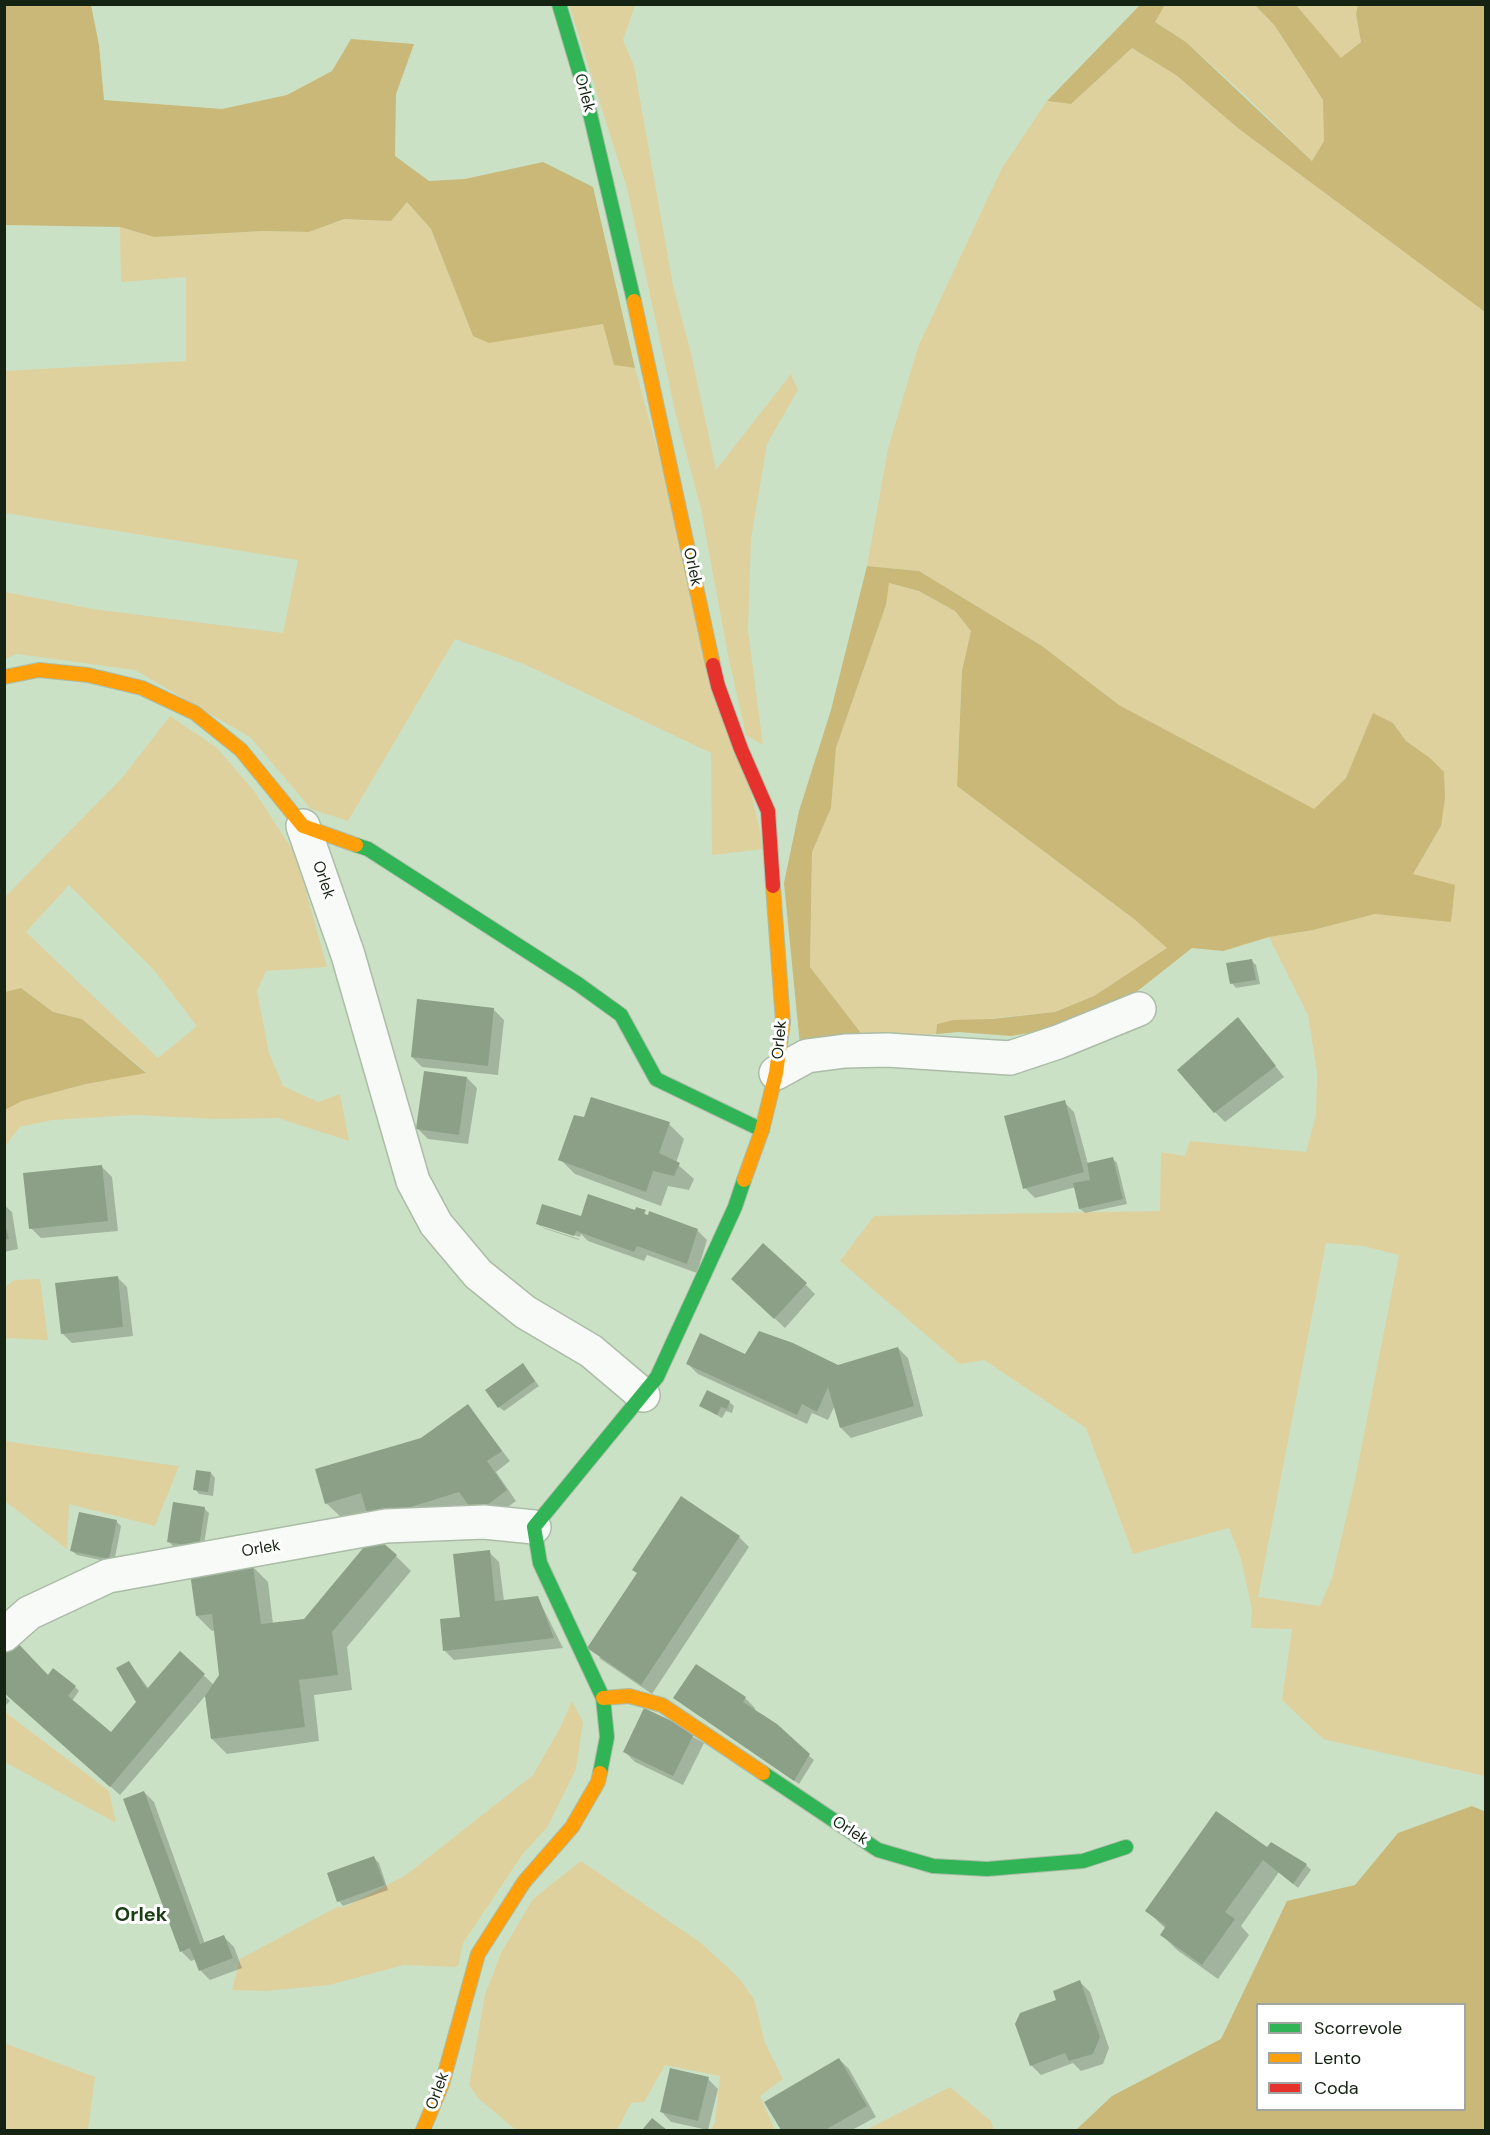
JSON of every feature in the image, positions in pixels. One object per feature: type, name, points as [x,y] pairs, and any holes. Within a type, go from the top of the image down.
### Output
[{"type":"street","name":"Orlek","points":[[423,2130],[442,2084],[478,1954],[524,1882],[572,1827],[598,1782],[608,1737],[603,1698],[540,1563],[534,1527],[612,1435],[657,1377],[735,1207],[762,1130],[776,1073],[783,1022],[768,811],[741,749],[718,686],[629,278],[584,88],[559,4]]},
{"type":"street","name":"Orlek","points":[[4,677],[39,670],[88,675],[142,688],[195,713],[241,750],[303,826],[348,955],[413,1181],[436,1224],[478,1274],[525,1312],[591,1351],[643,1395]]},
{"type":"street","name":"Orlek","points":[[303,826],[368,849],[578,984],[621,1014],[656,1079],[762,1130]]},
{"type":"street","points":[[776,1073],[807,1056],[844,1051],[887,1050],[1010,1058],[1058,1042],[1139,1009]]},
{"type":"street","name":"Orlek","points":[[4,1635],[29,1613],[108,1576],[387,1526],[484,1522],[534,1527]]},
{"type":"street","name":"Orlek","points":[[603,1698],[629,1696],[662,1705],[878,1850],[933,1866],[987,1869],[1072,1862],[1126,1847]]},
{"type":"shaded area","points":[[5,5],[91,5],[99,45],[104,100],[222,109],[287,95],[332,71],[351,39],[414,44],[396,94],[395,156],[429,181],[465,179],[543,162],[593,187],[635,368],[614,365],[603,324],[489,343],[473,336],[431,229],[407,202],[391,221],[344,219],[309,232],[263,231],[154,237],[120,227],[5,225]]},
{"type":"shaded area","points":[[569,5],[635,5],[623,40],[634,66],[673,285],[691,353],[716,470],[791,374],[798,390],[767,444],[751,539],[748,630],[763,745],[746,735],[728,655],[701,509],[676,415],[627,188]]},
{"type":"shaded area","points":[[1140,5],[1165,5],[1155,22],[1186,42],[1312,161],[1324,141],[1323,100],[1275,26],[1255,5],[1296,5],[1341,58],[1361,42],[1356,14],[1358,5],[1485,5],[1485,312],[1239,129],[1176,75],[1132,48],[1071,104],[1047,101]]},
{"type":"shaded area","points":[[1165,5],[1255,5],[1275,26],[1323,100],[1324,141],[1312,161],[1243,93],[1186,42],[1155,22]]},
{"type":"shaded area","points":[[1296,5],[1358,5],[1356,14],[1361,42],[1341,59]]},
{"type":"shaded area","points":[[1132,48],[1176,75],[1239,129],[1485,312],[1485,1776],[1323,1739],[1282,1700],[1292,1629],[1251,1628],[1252,1610],[1241,1559],[1229,1528],[1133,1554],[1086,1428],[984,1360],[960,1364],[840,1261],[874,1216],[1160,1211],[1161,1152],[1185,1156],[1190,1141],[1306,1152],[1316,1115],[1317,1072],[1308,1015],[1269,937],[1313,930],[1375,914],[1451,921],[1452,906],[1413,874],[1441,826],[1430,758],[1406,741],[1393,723],[1373,714],[1346,778],[1314,810],[1119,705],[1042,646],[919,571],[867,566],[888,449],[918,347],[1002,168],[1047,101],[1071,104]],"holes":[[[1326,1243],[1363,1246],[1399,1255],[1355,1480],[1332,1578],[1320,1606],[1258,1597]]]},
{"type":"shaded area","points":[[407,202],[431,229],[473,336],[550,332],[604,324],[614,365],[635,368],[751,792],[764,849],[712,855],[711,753],[524,664],[455,639],[348,821],[311,809],[250,737],[135,670],[17,654],[5,659],[5,592],[93,609],[283,633],[298,560],[5,513],[5,371],[186,361],[186,277],[121,282],[120,227],[154,237],[263,231],[309,232],[344,219],[391,221]]},
{"type":"shaded area","points":[[867,566],[919,571],[1042,646],[1119,705],[1314,809],[1346,778],[1373,713],[1393,723],[1406,741],[1430,758],[1444,772],[1445,798],[1441,826],[1413,874],[1455,885],[1451,922],[1375,914],[1313,930],[1269,937],[1223,951],[1192,948],[1121,1004],[1072,1025],[1011,1036],[959,1032],[936,1034],[937,1024],[953,1020],[992,1019],[1055,1012],[1094,996],[1167,948],[1134,919],[957,786],[962,671],[971,631],[955,611],[919,591],[889,583],[886,605],[836,748],[831,808],[812,852],[810,967],[864,1037],[800,1045],[784,883],[799,811],[831,710]]},
{"type":"shaded area","points":[[888,583],[919,591],[955,611],[971,631],[962,671],[957,786],[1134,919],[1168,948],[1094,996],[1055,1012],[937,1024],[936,1034],[864,1037],[810,967],[812,852],[831,808],[836,748],[886,605]]},
{"type":"shaded area","points":[[170,716],[216,747],[254,791],[296,855],[327,967],[266,971],[257,991],[269,1053],[283,1086],[318,1102],[340,1094],[349,1141],[278,1118],[217,1119],[136,1115],[52,1120],[20,1127],[5,1146],[5,1110],[22,1101],[86,1084],[146,1072],[82,1019],[53,1012],[21,988],[5,992],[5,897],[122,778]],"holes":[[[69,885],[153,969],[197,1026],[158,1058],[26,932]]]},
{"type":"shaded area","points":[[21,988],[53,1012],[82,1019],[146,1073],[86,1084],[22,1101],[5,1110],[5,992]]},
{"type":"shaded area","points":[[40,1279],[48,1340],[6,1338],[5,1344],[5,1287],[14,1280]]},
{"type":"shaded area","points":[[4,1441],[179,1466],[155,1526],[69,1504],[67,1549],[5,1501]]},
{"type":"shaded area","points":[[572,1701],[583,1722],[576,1769],[548,1826],[522,1855],[463,1943],[458,1967],[404,1965],[329,1985],[265,1991],[232,1990],[240,1959],[337,1907],[345,1907],[406,1875],[533,1775],[560,1728]]},
{"type":"shaded area","points":[[5,1712],[109,1791],[116,1823],[5,1762]]},
{"type":"shaded area","points":[[1472,1806],[1486,1812],[1485,2130],[1076,2130],[1112,2096],[1221,2039],[1287,1901],[1355,1885],[1398,1833]]},
{"type":"shaded area","points":[[581,1861],[701,1943],[739,1978],[754,1999],[765,2043],[783,2079],[760,2096],[775,2130],[711,2130],[715,2122],[720,2076],[665,2065],[644,2102],[631,2103],[617,2130],[516,2130],[479,2099],[469,2085],[485,1995],[501,1953],[533,1899]]},
{"type":"shaded area","points":[[4,2043],[95,2077],[88,2130],[5,2130]]},
{"type":"shaded area","points":[[950,2087],[991,2121],[994,2130],[866,2130]]},
{"type":"building","points":[[1252,959],[1256,980],[1230,984],[1226,963]]},
{"type":"building","points":[[417,999],[494,1008],[488,1066],[411,1057]]},
{"type":"building","points":[[1238,1017],[1276,1066],[1214,1113],[1177,1070]]},
{"type":"building","points":[[424,1071],[467,1077],[459,1135],[416,1129]]},
{"type":"building","points":[[591,1097],[670,1122],[659,1153],[680,1163],[674,1176],[653,1171],[646,1192],[558,1160],[574,1115],[584,1117]]},
{"type":"building","points":[[1065,1100],[1084,1172],[1023,1189],[1004,1116]]},
{"type":"building","points":[[1113,1157],[1123,1199],[1079,1209],[1073,1183],[1090,1180],[1087,1163]]},
{"type":"building","points":[[102,1165],[108,1221],[29,1229],[23,1173]]},
{"type":"building","points":[[588,1194],[635,1210],[636,1207],[646,1210],[644,1214],[648,1215],[649,1211],[698,1229],[687,1264],[637,1246],[634,1252],[576,1231],[574,1236],[536,1224],[542,1204],[581,1216]]},
{"type":"building","points":[[4,1221],[9,1239],[4,1240]]},
{"type":"building","points":[[763,1243],[807,1283],[774,1319],[731,1279]]},
{"type":"building","points":[[118,1276],[123,1327],[61,1334],[55,1283]]},
{"type":"building","points":[[759,1331],[793,1343],[838,1365],[898,1347],[914,1406],[840,1428],[828,1387],[817,1412],[802,1404],[797,1415],[686,1364],[700,1333],[745,1354]]},
{"type":"building","points":[[523,1363],[535,1381],[498,1408],[485,1390]]},
{"type":"building","points":[[707,1390],[730,1401],[727,1409],[721,1407],[717,1415],[699,1406]]},
{"type":"building","points":[[468,1404],[502,1451],[487,1461],[507,1490],[475,1514],[459,1492],[369,1520],[361,1493],[325,1504],[315,1469],[421,1438]]},
{"type":"building","points":[[196,1470],[211,1472],[208,1492],[193,1490]]},
{"type":"building","points":[[681,1496],[740,1536],[641,1685],[587,1648],[637,1573],[632,1570]]},
{"type":"building","points":[[173,1502],[205,1507],[199,1547],[167,1542]]},
{"type":"building","points":[[79,1512],[117,1520],[109,1559],[70,1551]]},
{"type":"building","points":[[374,1535],[397,1555],[332,1632],[338,1675],[299,1680],[305,1727],[211,1739],[205,1696],[219,1675],[212,1614],[196,1616],[190,1573],[253,1566],[261,1624],[304,1619]]},
{"type":"building","points":[[490,1550],[495,1601],[538,1596],[554,1638],[443,1651],[440,1619],[460,1617],[453,1554]]},
{"type":"building","points":[[12,1637],[48,1675],[53,1668],[76,1686],[68,1696],[111,1732],[136,1702],[116,1668],[129,1661],[147,1689],[180,1651],[205,1674],[110,1787],[4,1693],[4,1644]]},
{"type":"building","points":[[696,1664],[746,1697],[743,1702],[777,1724],[810,1754],[794,1781],[673,1698]]},
{"type":"building","points":[[644,1708],[695,1732],[673,1776],[623,1752]]},
{"type":"building","points":[[144,1791],[200,1944],[224,1935],[233,1958],[199,1971],[190,1948],[180,1952],[123,1799]]},
{"type":"building","points":[[1216,1811],[1267,1847],[1271,1842],[1307,1864],[1293,1884],[1263,1860],[1225,1912],[1235,1919],[1202,1965],[1160,1935],[1166,1926],[1145,1911]]},
{"type":"building","points":[[374,1856],[385,1885],[337,1902],[327,1873]]},
{"type":"building","points":[[1080,1980],[1100,2037],[1093,2054],[1069,2061],[1065,2053],[1030,2066],[1015,2024],[1020,2013],[1056,2000],[1053,1991]]},
{"type":"building","points":[[839,2058],[867,2106],[825,2130],[781,2130],[764,2102]]},
{"type":"building","points":[[670,2068],[709,2077],[698,2121],[660,2112]]},
{"type":"building","points":[[652,2118],[667,2130],[642,2130]]},
{"type":"traffic: fast","points":[[559,4],[584,88],[634,301]]},
{"type":"traffic: fast","points":[[356,845],[368,849],[578,984],[621,1015],[656,1079],[762,1130]]},
{"type":"traffic: fast","points":[[600,1773],[607,1737],[603,1698],[540,1563],[534,1527],[657,1377],[735,1207],[744,1180]]},
{"type":"traffic: fast","points":[[763,1773],[878,1850],[933,1866],[987,1869],[1083,1861],[1126,1847]]},
{"type":"traffic: slow","points":[[634,301],[713,665]]},
{"type":"traffic: slow","points":[[4,677],[39,670],[88,675],[142,688],[195,713],[241,750],[303,826],[356,845]]},
{"type":"traffic: slow","points":[[744,1180],[762,1130],[776,1073],[783,1022],[773,886]]},
{"type":"traffic: slow","points":[[603,1698],[629,1696],[662,1705],[763,1773]]},
{"type":"traffic: slow","points":[[423,2130],[442,2084],[478,1954],[524,1882],[572,1827],[598,1782],[600,1773]]},
{"type":"traffic: jam","points":[[713,665],[718,686],[741,749],[768,811],[773,886]]},
{"type":"district","name":"Orlek","points":[[141,1916]]}]
